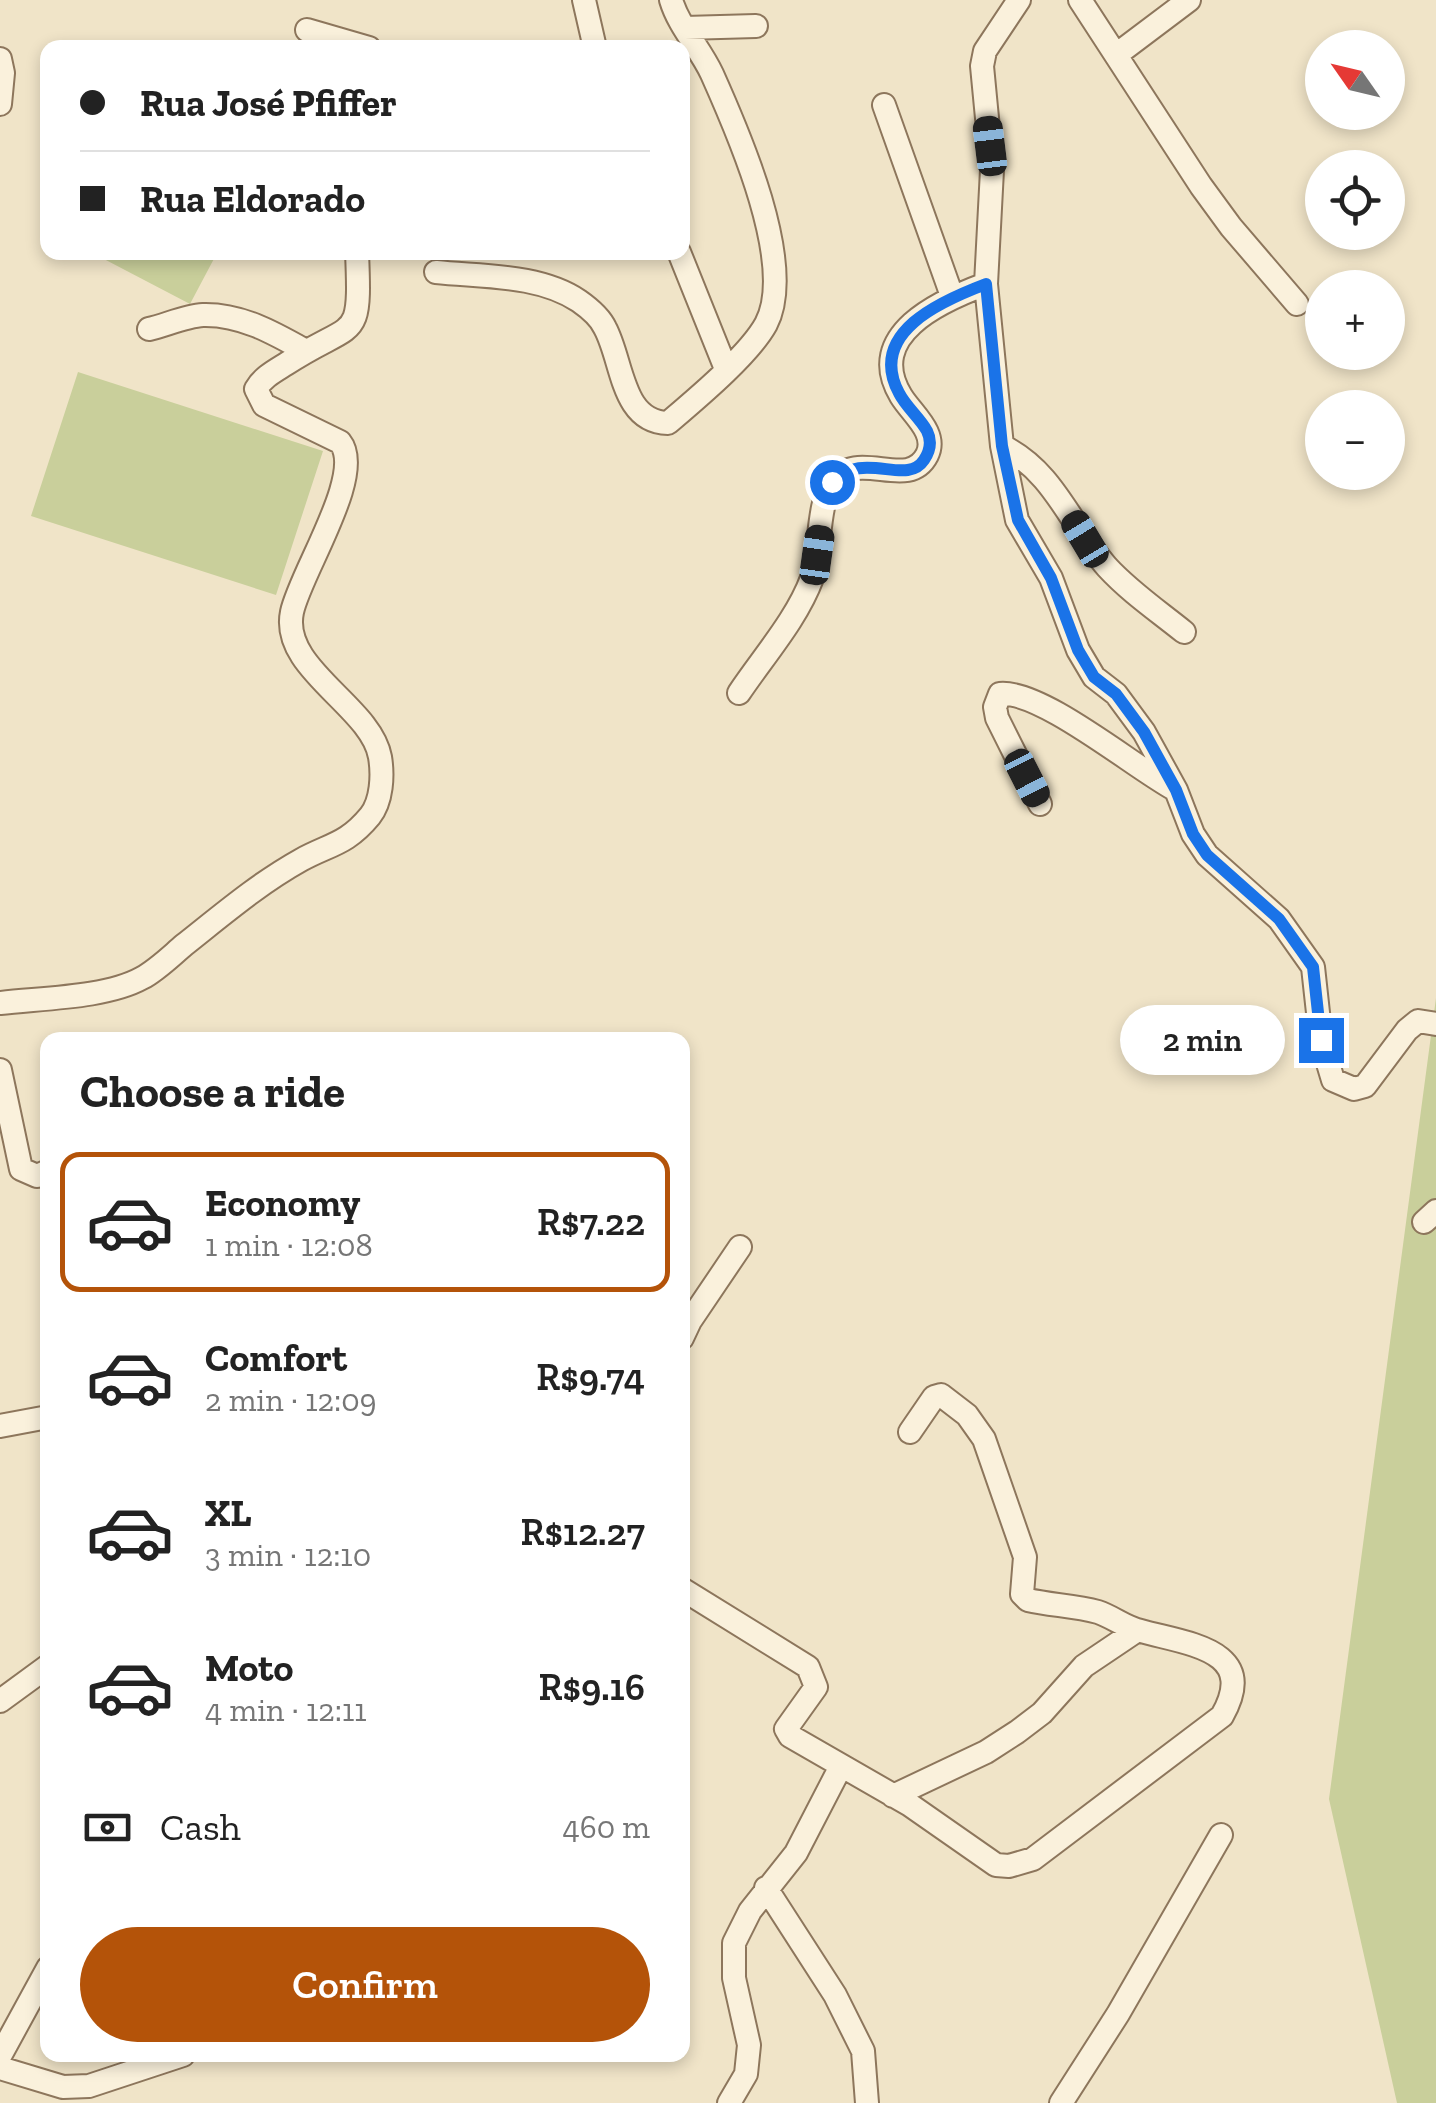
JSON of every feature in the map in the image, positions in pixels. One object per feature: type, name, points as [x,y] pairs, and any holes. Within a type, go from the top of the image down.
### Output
[{"type":"street","points":[[584,0],[586,40]]},
{"type":"street","points":[[436,272],[542,284],[560,289],[581,302],[600,318],[631,400],[642,416],[653,422],[668,422],[755,341],[773,306],[771,240],[754,179],[711,71],[671,0]]},
{"type":"street","points":[[1019,0],[985,51],[982,66],[992,170],[986,284],[1002,446],[1018,520],[1051,578],[1078,650],[1094,677],[1116,694],[1144,732],[1176,790],[1193,834],[1207,855],[1279,919],[1313,967],[1321,1040],[1333,1080],[1354,1089],[1365,1086],[1407,1030],[1418,1021],[1436,1024]]},
{"type":"street","points":[[1080,0],[1220,214],[1296,304]]},
{"type":"street","points":[[1116,55],[1188,0]]},
{"type":"street","points":[[685,28],[756,26]]},
{"type":"street","points":[[307,30],[341,40]]},
{"type":"street","points":[[0,59],[4,73],[0,104]]},
{"type":"street","points":[[884,104],[952,296]]},
{"type":"street","points":[[0,1003],[106,990],[142,978],[244,895],[304,858],[340,844],[373,813],[382,782],[380,752],[358,718],[308,664],[292,632],[292,612],[336,504],[348,464],[347,450],[340,442],[264,404],[256,389],[261,380],[306,351],[345,334],[357,318],[358,260]]},
{"type":"street","points":[[681,260],[726,369]]},
{"type":"street","points":[[738,693],[805,594],[832,482],[858,466],[916,469],[930,447],[926,429],[898,393],[889,365],[904,331],[952,296],[986,284]]},
{"type":"street","points":[[149,330],[200,315],[229,317],[257,324],[306,351]]},
{"type":"street","points":[[1002,446],[1021,455],[1050,483],[1085,539],[1128,588],[1184,632]]},
{"type":"street","points":[[1040,804],[994,707],[1000,694],[1027,698],[1084,729],[1176,790]]},
{"type":"street","points":[[0,1070],[21,1168],[40,1175]]},
{"type":"street","points":[[690,1321],[740,1248]]},
{"type":"street","points":[[690,1594],[808,1667],[816,1687],[786,1728],[790,1736],[894,1796],[996,1864],[1008,1866],[1033,1859],[1222,1716],[1232,1698],[1234,1682],[1227,1666],[1210,1651],[1192,1642],[1136,1630],[1121,1620],[1093,1611],[1028,1600],[1022,1594],[1025,1557],[984,1440],[967,1415],[947,1397],[934,1397],[910,1432]]},
{"type":"street","points":[[0,1426],[40,1418]]},
{"type":"street","points":[[894,1796],[986,1752],[1018,1732],[1042,1713],[1084,1666],[1136,1630]]},
{"type":"street","points":[[0,1702],[40,1672]]},
{"type":"street","points":[[729,2103],[746,2074],[749,2045],[734,1978],[734,1943],[750,1911],[796,1853],[841,1766]]},
{"type":"street","points":[[1061,2103],[1118,2014],[1220,1834]]},
{"type":"street","points":[[766,1888],[835,1995],[863,2051],[867,2103]]},
{"type":"street","points":[[0,2056],[40,1983]]},
{"type":"street","points":[[0,2068],[63,2087],[89,2086],[161,2062]]},
{"type":"green space","points":[[106,260],[213,260],[190,304]]},
{"type":"green space","points":[[78,372],[323,451],[276,595],[31,516]]},
{"type":"green space","points":[[1436,998],[1436,2103],[1397,2103],[1329,1799]]},
{"type":"route","points":[[832,482],[858,466],[900,471],[916,469],[924,460],[930,447],[929,437],[898,393],[889,365],[893,350],[904,331],[919,317],[952,296],[986,284],[1002,446],[1018,520],[1051,578],[1078,650],[1094,677],[1116,694],[1144,732],[1176,790],[1193,834],[1207,855],[1279,919],[1313,967],[1321,1040]]}]
